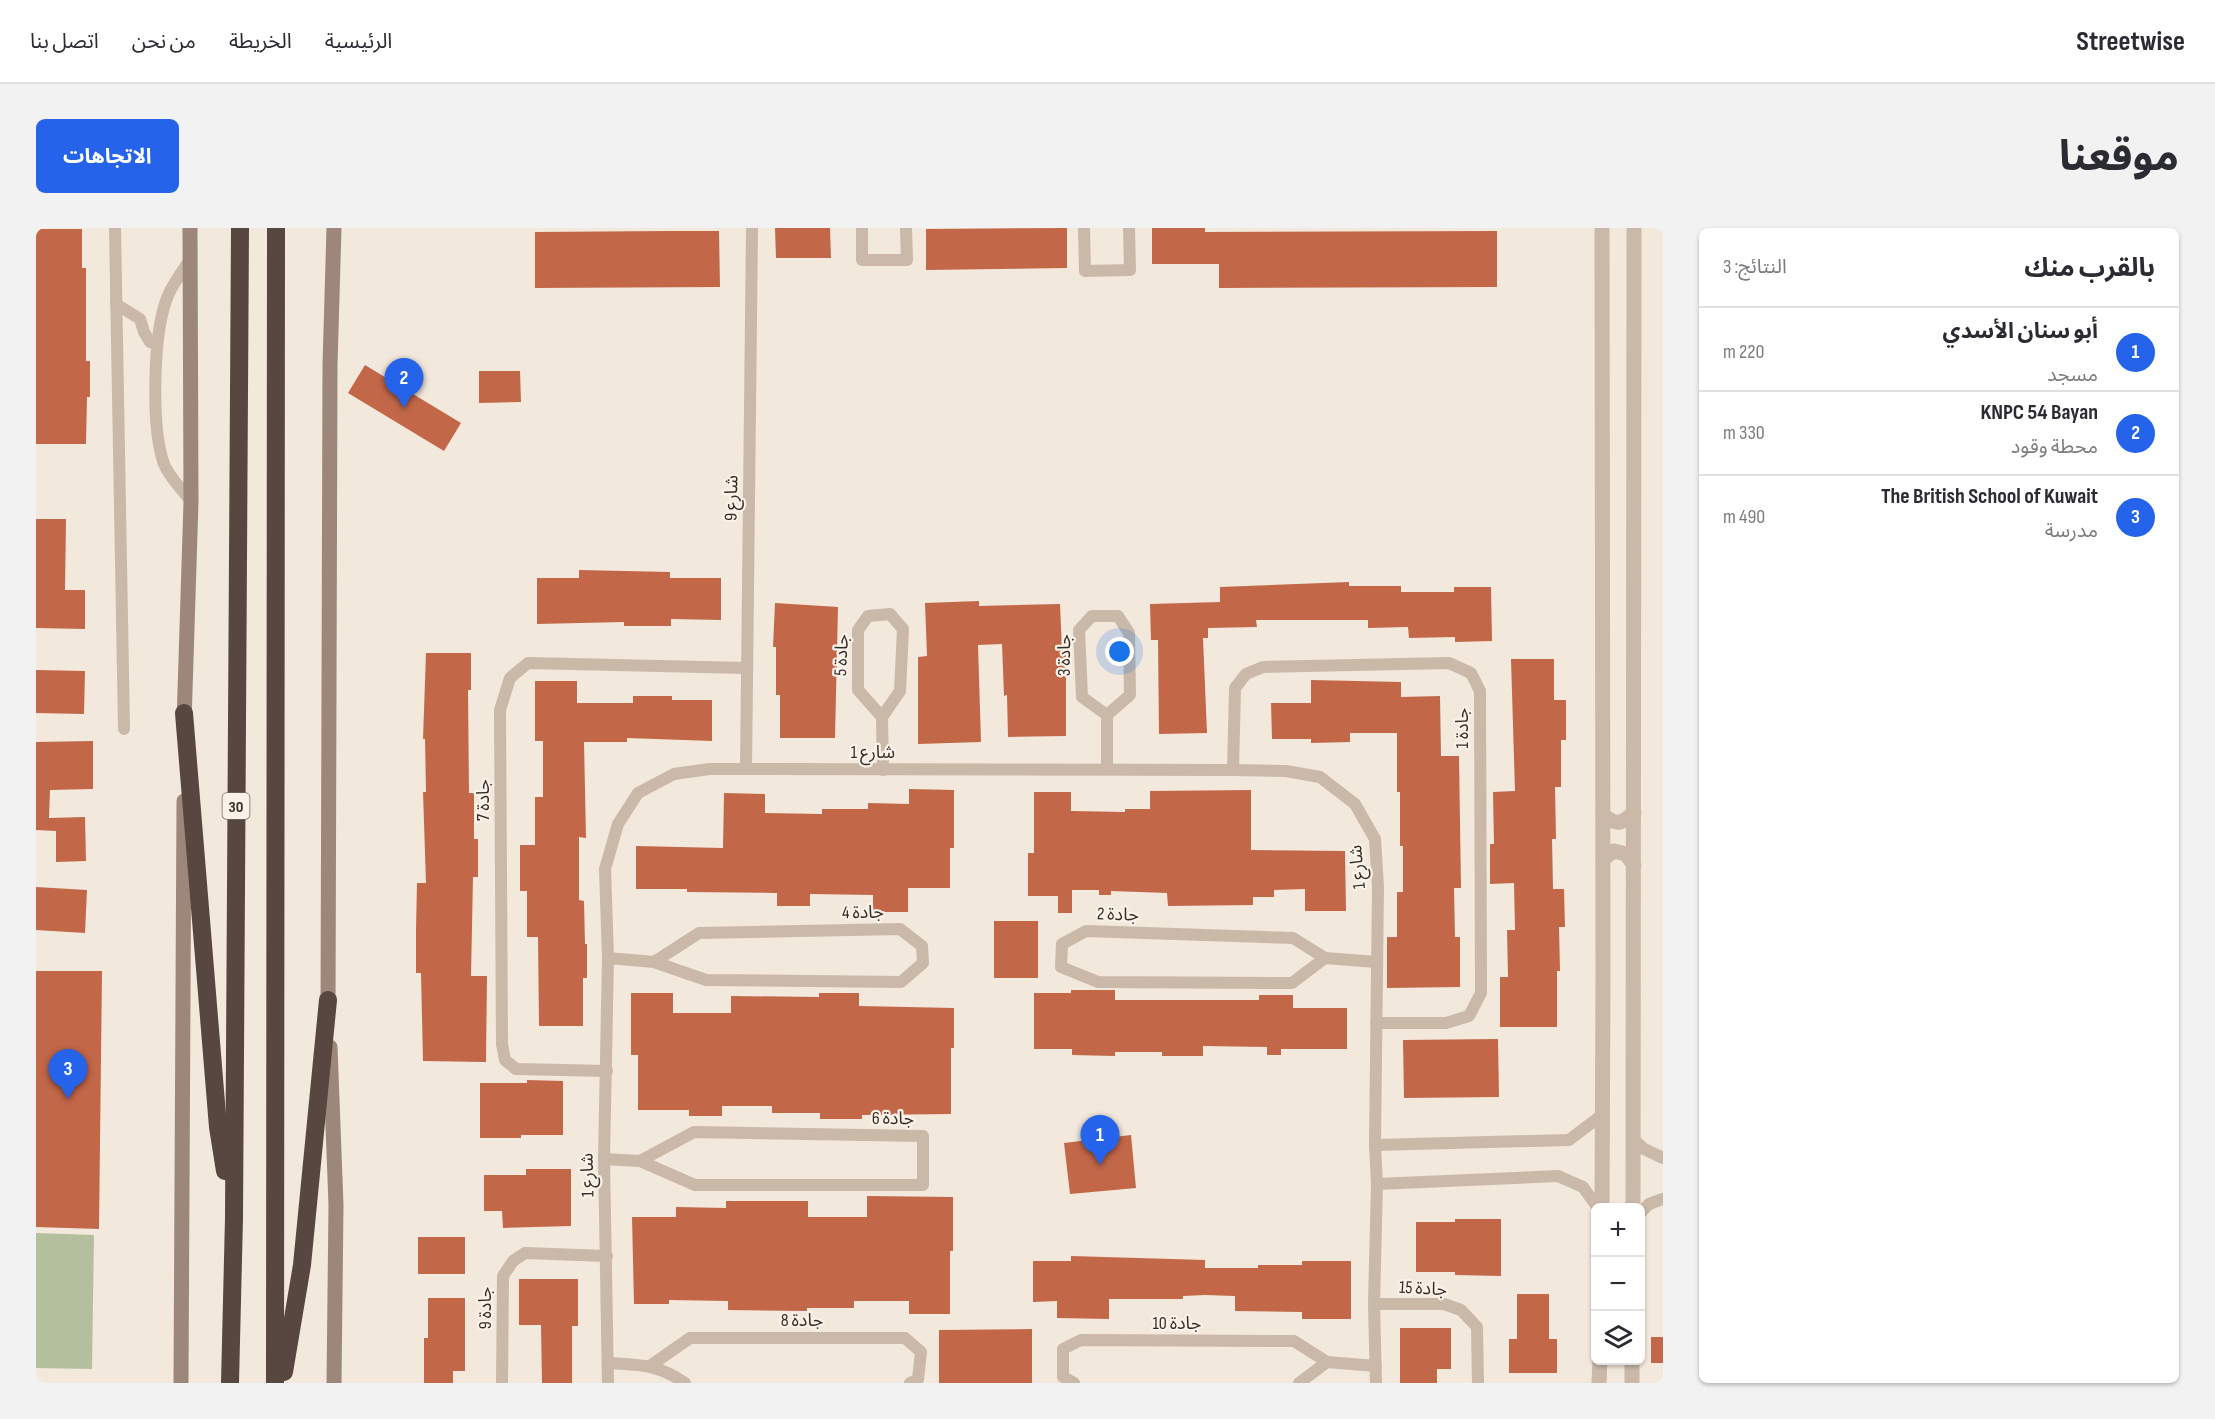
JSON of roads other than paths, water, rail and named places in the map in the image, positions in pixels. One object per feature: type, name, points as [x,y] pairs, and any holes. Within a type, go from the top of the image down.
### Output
[{"type":"highway","name":"30","points":[[230,1383],[234,1218],[240,228]]},
{"type":"highway","name":"30","points":[[275,1383],[276,228]]},
{"type":"highway","points":[[184,713],[218,1127],[234,1218]]},
{"type":"highway","points":[[282,1383],[302,1265],[328,1000]]},
{"type":"main road","points":[[181,1383],[184,713],[191,502],[190,228]]},
{"type":"main road","points":[[334,228],[330,365],[328,1000],[336,1205],[334,1383]]},
{"type":"street","points":[[115,228],[124,729]]},
{"type":"street","name":"شارع 9","points":[[746,769],[752,228]]},
{"type":"street","points":[[862,228],[862,260],[907,260],[906,228]]},
{"type":"street","points":[[1084,228],[1085,271],[1130,270],[1129,228]]},
{"type":"street","points":[[1600,1203],[1603,860],[1602,228]]},
{"type":"street","points":[[1633,1203],[1634,228]]},
{"type":"street","points":[[191,257],[167,298],[156,343],[159,434],[165,465],[191,502]]},
{"type":"street","points":[[116,304],[140,319],[147,338],[150,342],[156,343]]},
{"type":"street","name":"جادة 5","points":[[890,614],[903,629],[900,691],[882,717],[858,690],[858,630],[868,616],[890,614]]},
{"type":"street","name":"جادة 3","points":[[1092,616],[1118,616],[1129,633],[1130,695],[1107,715],[1082,697],[1079,630],[1092,616]]},
{"type":"street","name":"جادة 7","points":[[607,1071],[516,1069],[505,1060],[502,1044],[500,710],[510,678],[528,663],[747,668]]},
{"type":"street","name":"جادة 1","points":[[1233,770],[1235,688],[1246,674],[1263,667],[1449,663],[1471,673],[1480,691],[1481,993],[1469,1016],[1446,1023],[1376,1023]]},
{"type":"street","points":[[1107,715],[1107,768]]},
{"type":"street","points":[[882,717],[883,770]]},
{"type":"street","name":"شارع 1","points":[[608,1383],[604,1159],[608,958],[605,869],[618,824],[638,793],[674,774],[709,770],[1107,768],[1286,771],[1320,777],[1355,804],[1375,839],[1378,886],[1375,1145],[1377,1184],[1374,1304],[1376,1383]]},
{"type":"street","points":[[1603,815],[1614,823],[1621,823],[1634,813]]},
{"type":"street","points":[[1603,860],[1614,851],[1626,854],[1634,865]]},
{"type":"street","name":"جادة 4","points":[[608,958],[654,962],[706,980],[901,982],[923,963],[922,946],[900,929],[699,933],[654,962]]},
{"type":"street","name":"جادة 2","points":[[1325,958],[1292,983],[1098,982],[1061,967],[1062,944],[1086,931],[1293,938],[1325,958],[1376,962]]},
{"type":"street","points":[[1375,1145],[1569,1140],[1602,1115]]},
{"type":"street","name":"جادة 6","points":[[604,1159],[640,1161],[695,1185],[923,1185],[923,1136],[694,1132],[640,1161]]},
{"type":"street","points":[[1633,1139],[1644,1149],[1663,1158]]},
{"type":"street","points":[[1377,1184],[1558,1176],[1583,1187],[1596,1203]]},
{"type":"street","points":[[1645,1208],[1649,1204],[1663,1198]]},
{"type":"street","name":"جادة 9","points":[[502,1383],[503,1276],[513,1261],[525,1253],[607,1257]]},
{"type":"street","name":"جادة 15","points":[[1374,1304],[1444,1304],[1461,1310],[1478,1327],[1478,1383]]},
{"type":"street","name":"جادة 8","points":[[650,1366],[690,1338],[905,1338],[921,1352],[918,1379],[910,1383]]},
{"type":"street","name":"جادة 10","points":[[1074,1383],[1063,1377],[1063,1349],[1081,1340],[1294,1341],[1327,1362],[1376,1366]]},
{"type":"street","points":[[1299,1383],[1327,1362]]},
{"type":"street","points":[[608,1363],[650,1366],[669,1372],[684,1383]]},
{"type":"street","points":[[1599,1383],[1600,1365]]},
{"type":"street","points":[[1632,1365],[1632,1383]]},
{"type":"place","name":"KNPC 54 Bayan","points":[[404,408]]},
{"type":"place","name":"The British School of Kuwait","points":[[68,1099]]},
{"type":"place","name":"أبو سنان الأسدي","points":[[1100,1165]]}]
